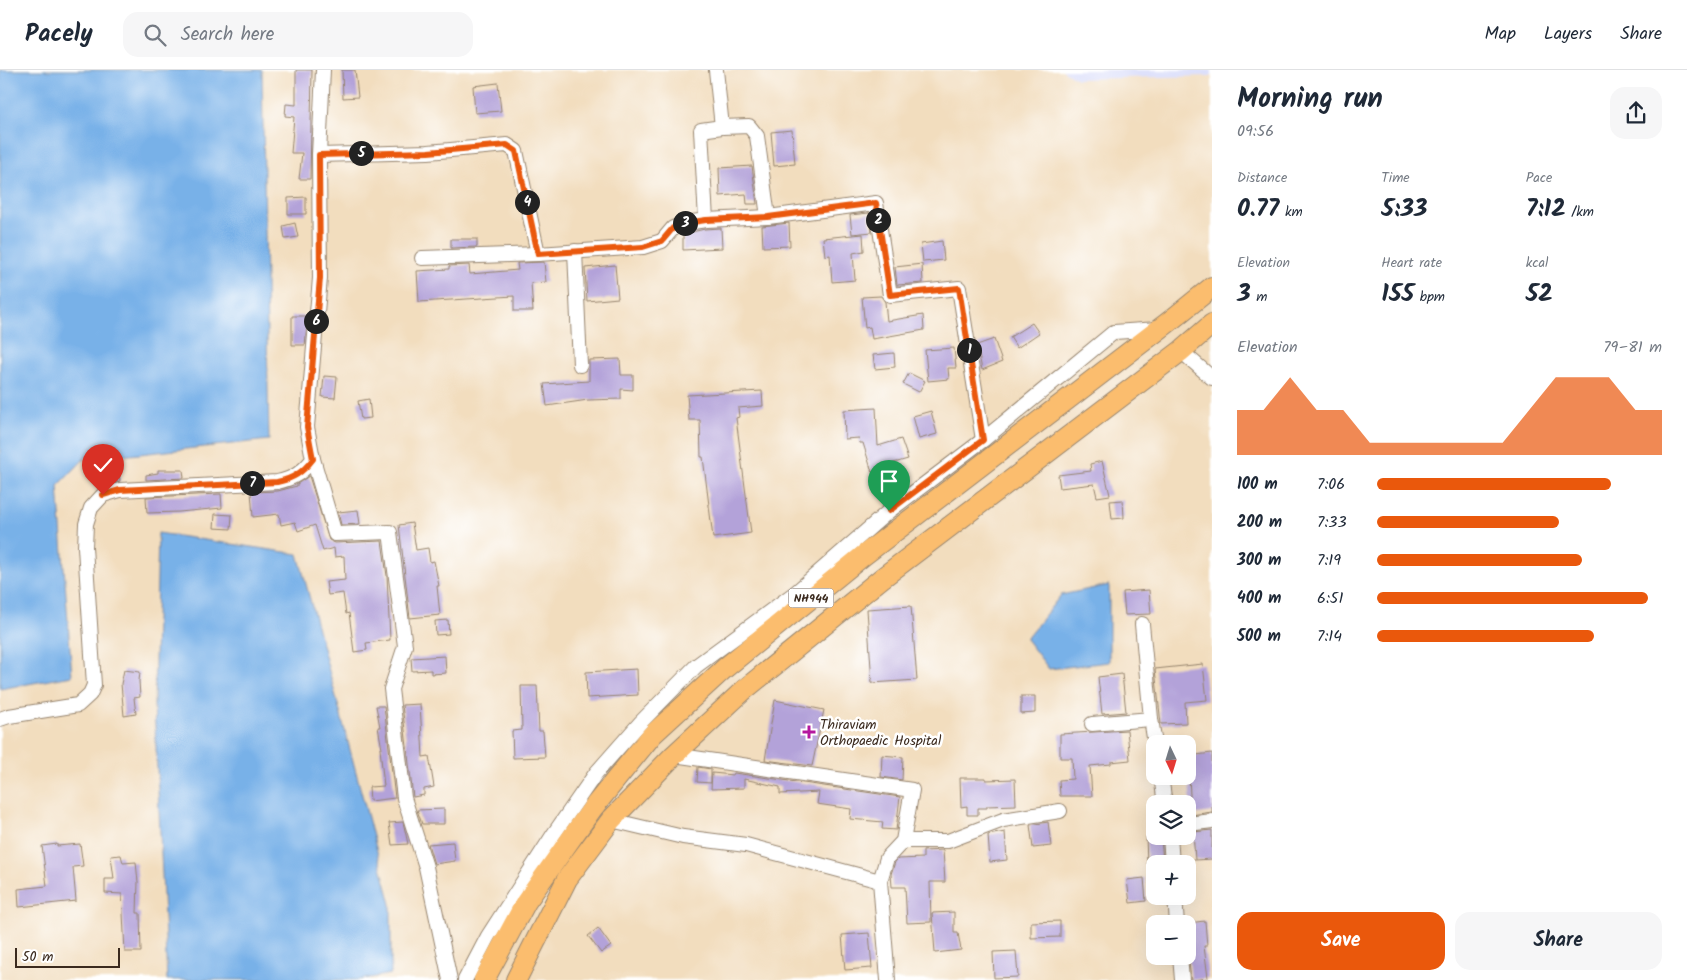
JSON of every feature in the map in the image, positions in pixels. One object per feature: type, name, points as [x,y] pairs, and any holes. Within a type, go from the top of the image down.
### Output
[{"type":"highway","name":"NH944","points":[[484,980],[526,902],[592,809],[652,735],[725,668],[864,555],[1212,287]]},
{"type":"highway","name":"NH944","points":[[516,980],[567,879],[611,820],[674,755],[744,690],[882,578],[1181,350],[1212,324]]},
{"type":"street","points":[[323,70],[319,155],[320,278],[307,427],[313,459],[335,534],[390,532],[405,646],[390,689],[404,798],[426,867],[450,980]]},
{"type":"street","points":[[716,70],[722,127]]},
{"type":"street","points":[[706,220],[701,130],[722,127],[749,126],[757,136],[768,217]]},
{"type":"street","points":[[319,155],[428,152],[511,146],[516,151],[538,254]]},
{"type":"street","points":[[422,258],[538,254],[643,247],[662,241],[673,228],[686,223],[706,220],[768,217],[876,203],[890,295],[959,288],[983,440]]},
{"type":"street","points":[[575,251],[580,365]]},
{"type":"street","points":[[465,980],[488,936],[553,835],[596,773],[641,722],[696,666],[795,593],[889,511],[983,440],[1114,332],[1158,329]]},
{"type":"street","points":[[1181,350],[1212,378]]},
{"type":"street","points":[[0,718],[78,705],[90,694],[94,685],[85,547],[86,524],[91,508],[103,495],[120,490],[277,482],[301,473],[313,459]]},
{"type":"street","points":[[1142,624],[1154,735]]},
{"type":"street","points":[[1092,724],[1151,719]]},
{"type":"street","points":[[674,755],[912,790],[903,841],[887,858],[880,881],[888,980]]},
{"type":"street","points":[[903,841],[948,841],[1003,820],[1060,811]]},
{"type":"street","points":[[611,820],[683,837],[746,845],[880,881]]},
{"type":"street","points":[[1196,823],[1212,821]]},
{"type":"street","points":[[1181,965],[1182,980]]},
{"type":"shaded area","points":[[1062,70],[1212,70],[1212,76],[1077,79]]},
{"type":"water","points":[[0,70],[262,70],[269,440],[85,458],[58,486],[72,676],[0,689]]},
{"type":"water","points":[[158,533],[298,554],[391,904],[391,974],[359,980],[167,980],[154,705]]},
{"type":"water","points":[[1109,585],[1109,662],[1049,669],[1026,639],[1061,595]]},
{"type":"building","points":[[296,70],[312,70],[310,179],[299,179],[302,153],[291,153],[294,117],[285,116],[286,104],[296,105]]},
{"type":"building","points":[[342,70],[355,70],[358,97],[343,98]]},
{"type":"building","points":[[498,83],[501,111],[475,113],[473,86]]},
{"type":"building","points":[[792,130],[795,164],[774,166],[771,132]]},
{"type":"building","points":[[752,166],[757,204],[747,204],[746,194],[720,196],[719,168]]},
{"type":"building","points":[[306,197],[306,214],[288,214],[288,198]]},
{"type":"building","points":[[869,213],[872,232],[852,234],[850,215]]},
{"type":"building","points":[[295,223],[298,237],[285,239],[283,226]]},
{"type":"building","points":[[789,223],[790,246],[763,247],[762,226]]},
{"type":"building","points":[[721,228],[722,248],[683,250],[683,234],[705,229]]},
{"type":"building","points":[[863,234],[864,251],[853,253],[855,280],[832,282],[830,255],[825,256],[823,238]]},
{"type":"building","points":[[451,239],[477,239],[477,247],[451,248]]},
{"type":"building","points":[[942,241],[944,260],[923,262],[921,244]]},
{"type":"building","points":[[544,262],[546,282],[531,283],[533,311],[514,311],[514,296],[419,302],[417,271],[449,269],[449,266],[469,265],[470,274],[518,270],[517,263]]},
{"type":"building","points":[[922,264],[923,283],[897,285],[895,267]]},
{"type":"building","points":[[615,265],[618,298],[587,301],[585,268]]},
{"type":"building","points":[[881,296],[885,302],[887,321],[923,315],[924,330],[872,339],[870,327],[865,328],[862,297]]},
{"type":"building","points":[[292,316],[308,316],[305,345],[292,345]]},
{"type":"building","points":[[1032,323],[1039,333],[1017,348],[1010,337]]},
{"type":"building","points":[[994,339],[1002,362],[982,370],[977,345]]},
{"type":"building","points":[[954,348],[956,368],[948,368],[949,379],[928,381],[925,350]]},
{"type":"building","points":[[894,353],[895,367],[875,369],[873,355]]},
{"type":"building","points":[[620,359],[621,375],[633,375],[633,390],[621,389],[621,399],[588,400],[547,406],[544,384],[589,381],[589,360]]},
{"type":"building","points":[[909,373],[925,381],[919,392],[903,384]]},
{"type":"building","points":[[324,376],[337,377],[335,398],[322,397]]},
{"type":"building","points":[[762,391],[763,406],[738,408],[739,417],[736,418],[751,533],[713,538],[703,457],[701,457],[700,420],[689,420],[687,395]]},
{"type":"building","points":[[369,399],[371,418],[361,419],[358,401]]},
{"type":"building","points":[[876,408],[878,446],[901,439],[908,459],[887,465],[888,468],[872,472],[863,443],[860,443],[859,438],[845,439],[844,410]]},
{"type":"building","points":[[931,411],[937,434],[919,439],[913,416]]},
{"type":"building","points":[[117,458],[120,481],[106,485],[103,460]]},
{"type":"building","points":[[1102,461],[1110,495],[1097,497],[1094,484],[1060,488],[1058,475],[1091,471],[1090,464]]},
{"type":"building","points":[[158,470],[183,470],[184,478],[146,480],[146,475],[158,473]]},
{"type":"building","points":[[309,476],[329,540],[335,543],[382,541],[387,576],[390,640],[366,643],[367,650],[354,652],[349,613],[346,614],[343,593],[328,595],[326,582],[345,580],[344,556],[335,557],[334,548],[323,551],[315,525],[298,531],[295,522],[281,525],[279,514],[253,517],[251,492],[278,491],[297,486],[297,484]]},
{"type":"building","points":[[221,494],[222,508],[147,513],[146,497]]},
{"type":"building","points":[[1123,500],[1124,518],[1112,519],[1110,501]]},
{"type":"building","points":[[358,510],[360,524],[341,525],[338,512]]},
{"type":"building","points":[[215,514],[232,515],[231,529],[214,528]]},
{"type":"building","points":[[412,523],[416,550],[428,548],[430,562],[434,561],[439,586],[437,586],[440,615],[410,618],[399,525]]},
{"type":"building","points":[[1149,590],[1151,614],[1125,615],[1123,592]]},
{"type":"building","points":[[911,606],[917,680],[872,683],[867,609]]},
{"type":"building","points":[[448,620],[449,634],[436,635],[435,621]]},
{"type":"building","points":[[445,656],[446,673],[431,674],[431,670],[412,671],[411,658]]},
{"type":"building","points":[[1203,664],[1207,700],[1185,702],[1186,723],[1161,724],[1155,669]]},
{"type":"building","points":[[637,669],[638,695],[587,698],[586,672]]},
{"type":"building","points":[[124,670],[140,672],[140,697],[134,698],[136,714],[124,716],[121,684]]},
{"type":"building","points":[[1122,674],[1126,712],[1102,714],[1098,677]]},
{"type":"building","points":[[521,686],[537,686],[539,731],[543,731],[545,757],[513,758],[512,731],[522,730]]},
{"type":"building","points":[[1021,696],[1035,696],[1035,713],[1021,714]]},
{"type":"building","points":[[775,700],[824,710],[812,766],[765,760]]},
{"type":"building","points":[[420,704],[423,757],[429,756],[434,787],[424,789],[424,795],[413,797],[402,705]]},
{"type":"building","points":[[376,706],[384,706],[395,798],[370,801],[369,787],[384,786],[380,749],[382,749],[378,727],[380,727]]},
{"type":"building","points":[[1127,730],[1130,760],[1090,766],[1092,796],[1060,796],[1059,780],[1073,779],[1072,758],[1060,758],[1060,734]]},
{"type":"building","points":[[1212,753],[1212,812],[1196,814],[1196,795],[1190,795],[1189,785],[1196,785],[1196,755]]},
{"type":"building","points":[[882,755],[903,757],[902,780],[881,777]]},
{"type":"building","points":[[698,767],[711,769],[711,783],[697,782]]},
{"type":"building","points":[[712,773],[733,775],[734,773],[900,797],[896,830],[882,829],[883,822],[850,819],[851,809],[817,804],[819,792],[780,794],[780,787],[744,779],[744,788],[711,789]]},
{"type":"building","points":[[960,778],[986,778],[986,780],[1015,779],[1016,805],[987,806],[987,808],[978,808],[978,815],[967,815],[967,806],[961,807]]},
{"type":"building","points":[[444,809],[444,824],[422,824],[417,810]]},
{"type":"building","points":[[403,822],[408,844],[392,845],[389,823]]},
{"type":"building","points":[[1048,822],[1051,846],[1033,848],[1030,825]]},
{"type":"building","points":[[1212,830],[1212,859],[1196,860],[1194,845],[1196,845],[1196,832]]},
{"type":"building","points":[[1005,832],[1007,860],[990,862],[988,835]]},
{"type":"building","points":[[453,842],[455,861],[434,864],[428,844]]},
{"type":"building","points":[[57,844],[57,846],[80,844],[83,866],[73,867],[76,901],[19,907],[18,889],[47,886],[42,846]]},
{"type":"building","points":[[1146,845],[1162,845],[1162,855],[1147,855]]},
{"type":"building","points":[[943,850],[945,882],[930,882],[931,922],[907,923],[905,887],[892,887],[891,874],[895,862],[898,859],[923,858],[923,851]]},
{"type":"building","points":[[121,855],[123,863],[136,862],[138,882],[137,913],[140,913],[141,952],[125,952],[122,894],[105,893],[105,879],[114,879],[111,856]]},
{"type":"building","points":[[1144,878],[1146,901],[1130,903],[1127,880]]},
{"type":"building","points":[[954,912],[954,933],[958,933],[961,950],[935,953],[932,913]]},
{"type":"building","points":[[1060,921],[1060,937],[1031,938],[1031,922]]},
{"type":"building","points":[[1205,921],[1207,946],[1204,946],[1208,978],[1191,980],[1189,965],[1196,965],[1196,922]]},
{"type":"building","points":[[598,928],[611,946],[601,953],[588,936]]},
{"type":"building","points":[[869,933],[872,968],[845,970],[842,935]]},
{"type":"building","points":[[1016,951],[1018,977],[994,978],[993,952]]},
{"type":"place","name":"Thiraviam Orthopaedic Hospital","points":[[809,732]]},
{"type":"route","points":[[103,495],[120,490],[277,482],[301,473],[313,459],[307,427],[320,278],[319,155],[428,152],[507,145],[516,151],[538,254],[643,247],[662,241],[673,228],[686,223],[706,220],[768,217],[876,203],[890,295],[959,288],[983,440],[889,511]]}]
